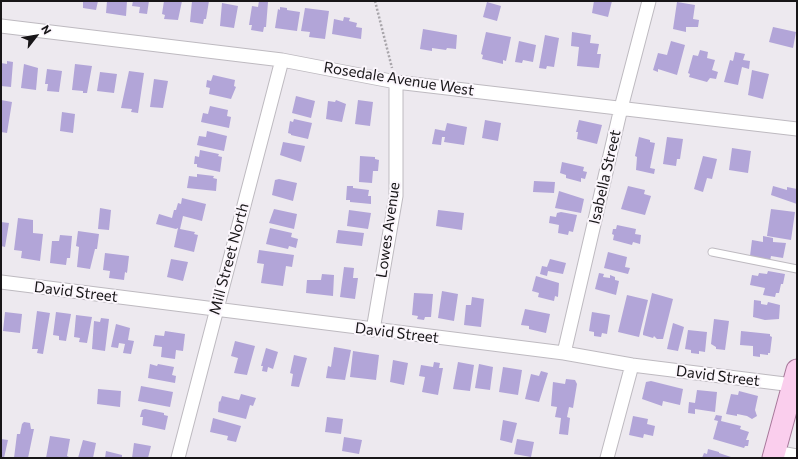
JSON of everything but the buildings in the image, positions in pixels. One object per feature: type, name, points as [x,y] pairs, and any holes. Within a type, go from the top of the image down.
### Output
[{"type":"main road","points":[[774,455],[795,377]]},
{"type":"street","name":"Isabella Street","points":[[564,353],[621,108],[649,1]]},
{"type":"street","name":"Rosedale Avenue West","points":[[1,26],[282,60],[396,82],[797,129]]},
{"type":"street","name":"Mill Street North","points":[[178,458],[215,310],[282,60]]},
{"type":"street","name":"Lowes Avenue","points":[[373,330],[396,196],[396,82]]},
{"type":"street","name":"David Street","points":[[1,282],[564,353],[632,365],[795,377]]},
{"type":"street","points":[[607,458],[632,365]]},
{"type":"street","points":[[774,455],[797,456]]},
{"type":"lane","points":[[712,252],[797,269]]},
{"type":"path","points":[[376,1],[396,82]]}]
